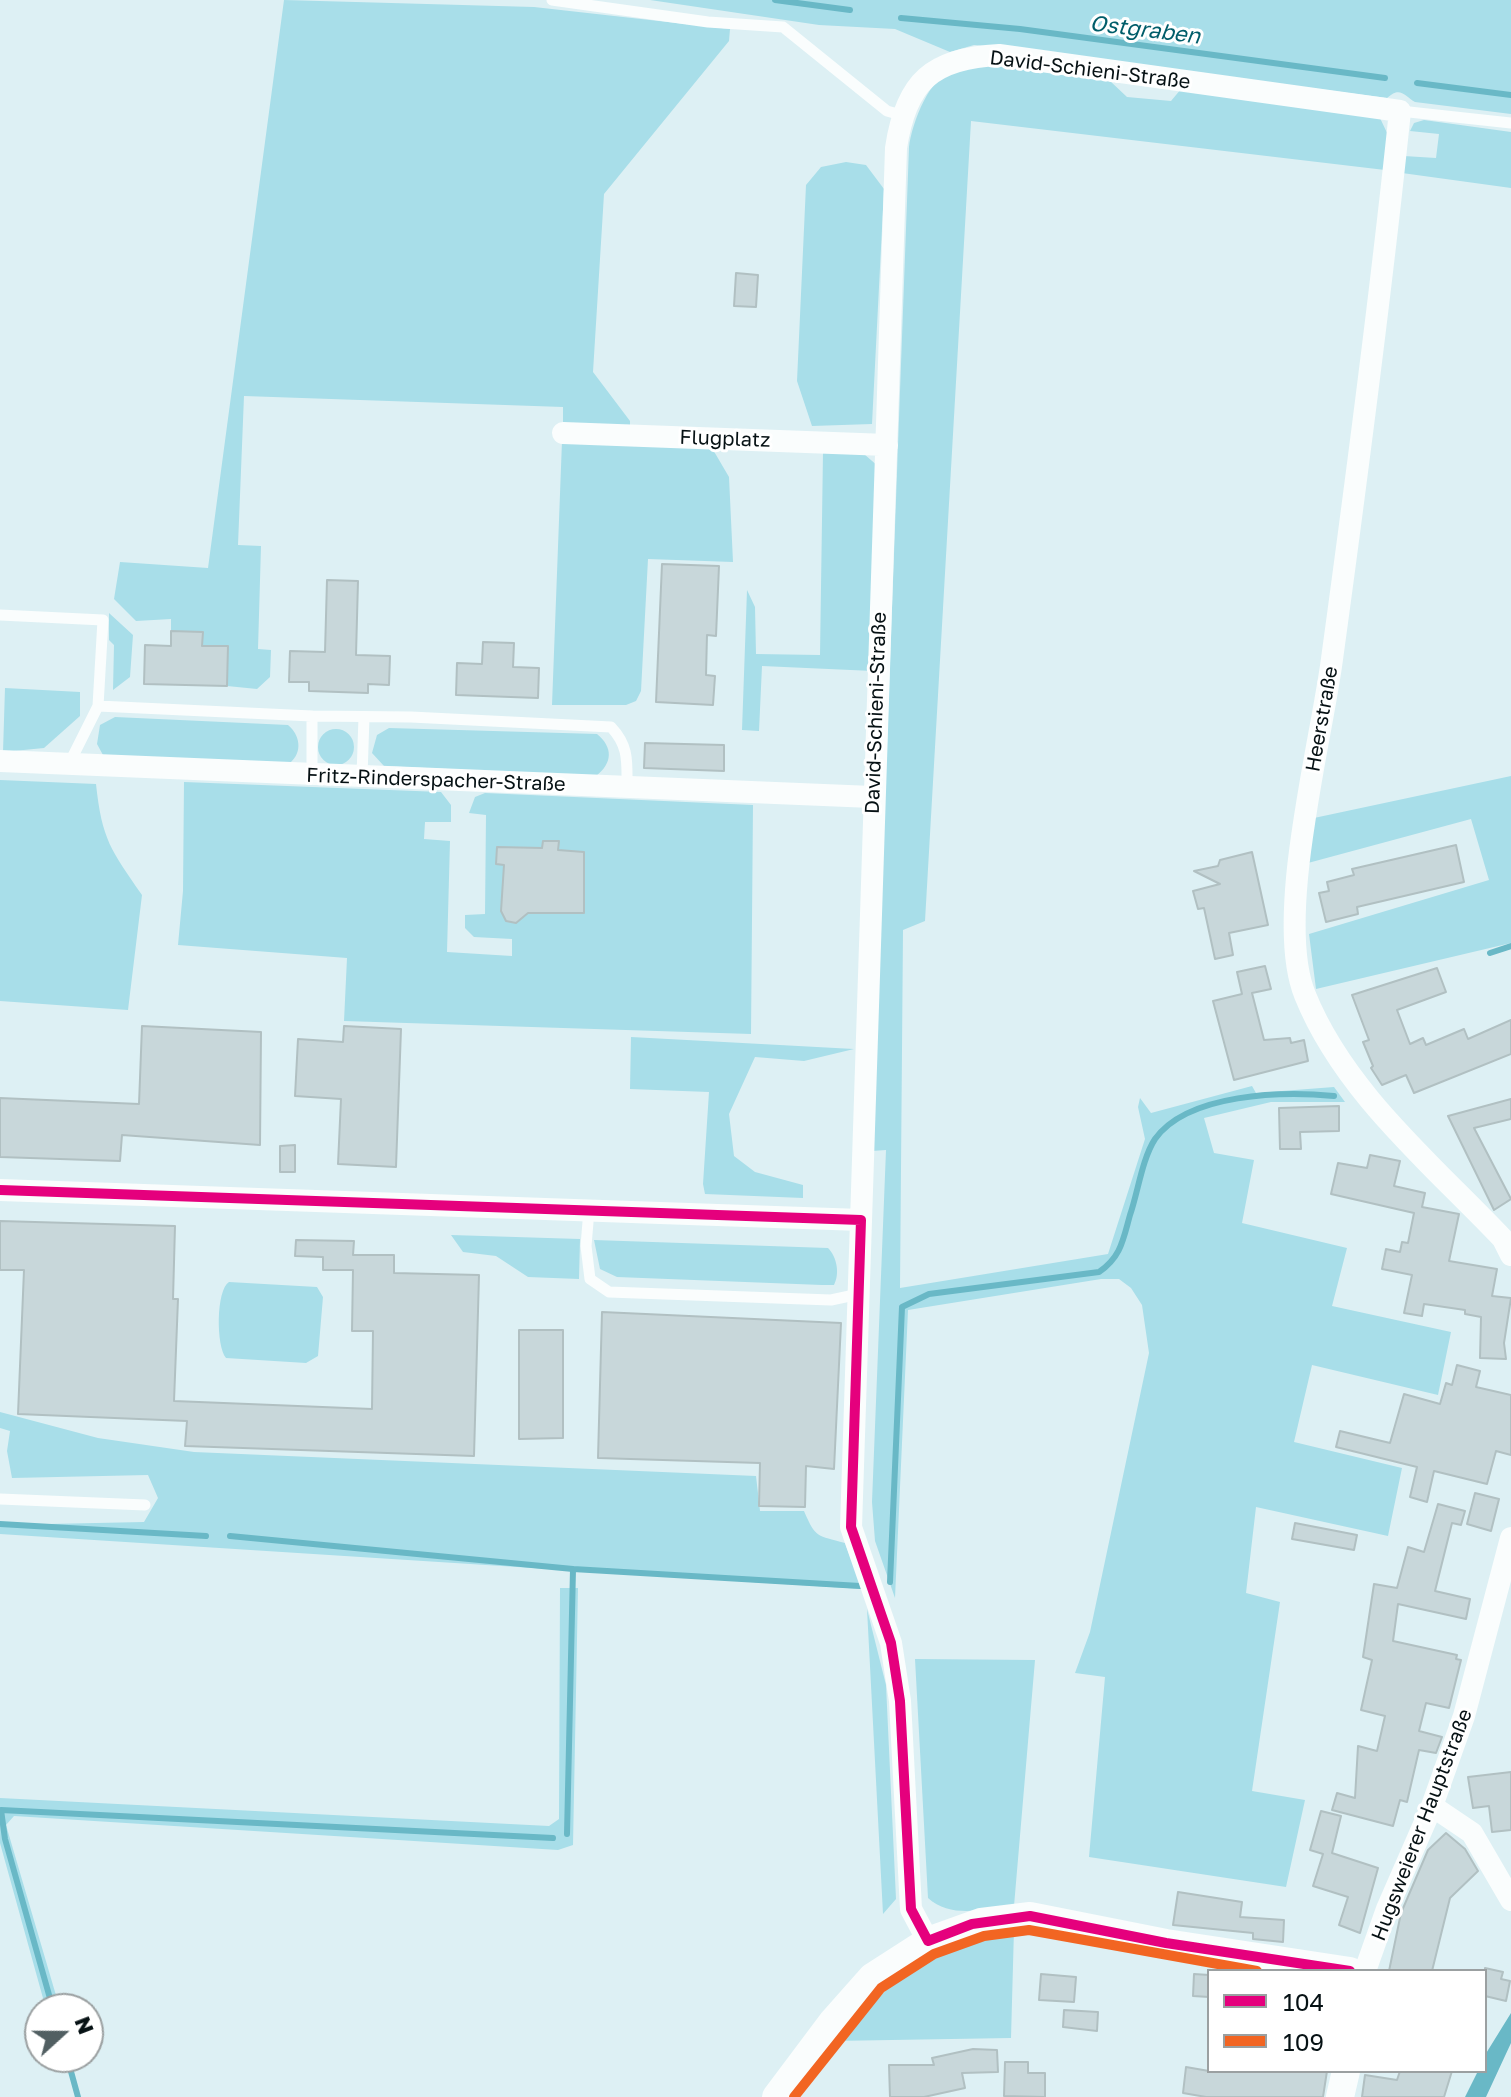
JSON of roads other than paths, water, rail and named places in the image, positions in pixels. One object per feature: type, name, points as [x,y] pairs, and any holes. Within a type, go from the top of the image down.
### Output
[{"type":"street","name":"David-Schieni-Straße","points":[[928,1941],[911,1909],[900,1701],[891,1643],[851,1527],[872,797],[896,148],[901,115],[932,69],[965,57],[999,55],[1400,111]]},
{"type":"street","name":"Heerstraße","points":[[1400,111],[1377,337],[1331,667],[1304,826],[1294,932],[1304,993],[1347,1073],[1508,1241]]},
{"type":"street","name":"Flugplatz","points":[[563,433],[887,445]]},
{"type":"street","name":"Fritz-Rinderspacher-Straße","points":[[0,761],[872,797]]},
{"type":"street","points":[[0,1190],[861,1220]]},
{"type":"street","name":"Hugsweierer Hauptstraße","points":[[1366,1969],[1387,1909],[1432,1806],[1464,1716],[1511,1538]]},
{"type":"street","points":[[1432,1806],[1472,1833],[1511,1900]]},
{"type":"street","points":[[776,2097],[833,2021],[872,1977],[928,1941],[972,1924],[1030,1916],[1166,1943],[1337,1969]]},
{"type":"street","points":[[1340,2097],[1346,2073]]},
{"type":"lane","points":[[552,0],[708,22],[783,27],[887,111],[901,115]]},
{"type":"lane","name":"David-Schieni-Straße","points":[[1400,111],[1511,123]]},
{"type":"lane","points":[[0,615],[103,620],[98,706],[69,764]]},
{"type":"lane","points":[[98,706],[611,727],[623,740],[628,757],[627,787]]},
{"type":"lane","points":[[312,716],[312,775]]},
{"type":"lane","points":[[362,776],[364,717]]},
{"type":"lane","points":[[589,1210],[586,1246],[590,1279],[609,1292],[831,1300],[859,1294]]},
{"type":"lane","points":[[0,1499],[145,1505]]},
{"type":"waterway","name":"Ostgraben","points":[[775,0],[850,10]]},
{"type":"waterway","name":"Ostgraben","points":[[901,18],[1020,29],[1385,78]]},
{"type":"waterway","name":"Ostgraben","points":[[1417,83],[1511,95]]},
{"type":"waterway","points":[[1490,953],[1511,946]]},
{"type":"waterway","points":[[890,1582],[902,1307],[929,1294],[1099,1272],[1120,1247],[1147,1156],[1155,1139],[1170,1124],[1190,1112],[1238,1098],[1289,1094],[1334,1096]]},
{"type":"waterway","points":[[0,1524],[206,1536]]},
{"type":"waterway","points":[[230,1536],[573,1569]]},
{"type":"waterway","points":[[567,1834],[573,1569],[860,1586]]},
{"type":"waterway","points":[[48,1993],[5,1839],[1,1810],[553,1838]]},
{"type":"waterway","points":[[71,2073],[78,2097]]}]
